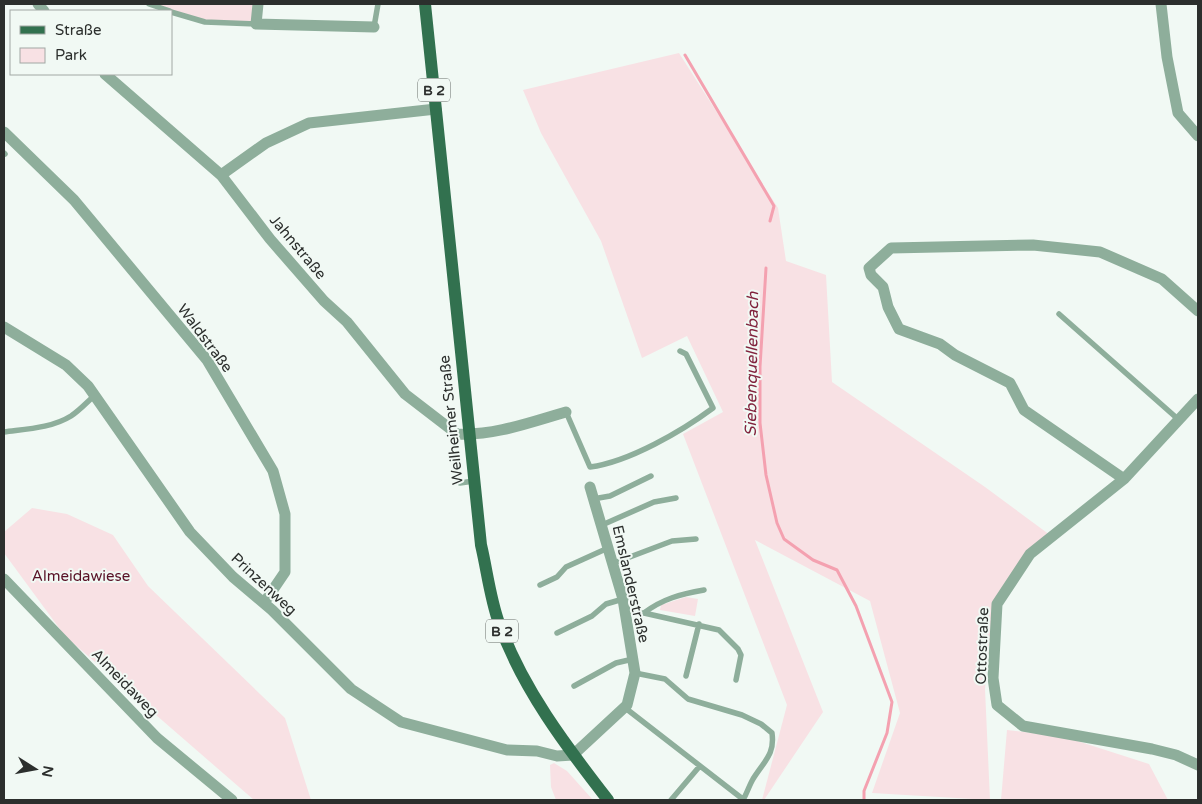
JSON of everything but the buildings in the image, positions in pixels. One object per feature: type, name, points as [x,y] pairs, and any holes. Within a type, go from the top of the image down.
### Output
[{"type":"main road","name":"Weilheimer Straße","points":[[425,4],[481,545],[498,622],[520,670],[573,755],[608,800]]},
{"type":"street","points":[[258,4],[256,24],[374,27]]},
{"type":"street","points":[[1161,4],[1167,57],[1178,113],[1198,136]]},
{"type":"street","name":"Jahnstraße","points":[[106,75],[221,175],[270,238],[324,300],[347,322],[404,394],[457,434],[469,434]]},
{"type":"street","points":[[221,175],[266,143],[309,123],[436,109]]},
{"type":"street","name":"Waldstraße","points":[[4,132],[74,200],[207,360],[272,471],[285,514],[285,572],[264,603]]},
{"type":"street","points":[[1124,478],[1024,410],[1010,383],[955,355],[940,344],[899,329],[888,307],[883,287],[871,275],[869,268],[891,248],[1033,245],[1100,252],[1162,279],[1198,311]]},
{"type":"street","name":"Prinzenweg","points":[[4,327],[66,365],[95,395],[190,532],[232,577],[264,603],[351,689],[400,722],[507,750],[537,751],[557,756],[573,755]]},
{"type":"street","name":"Ottostraße","points":[[1198,399],[1124,478],[1030,554],[997,604],[993,678],[997,705],[1023,726],[1152,749],[1176,755],[1198,765]]},
{"type":"street","points":[[469,434],[508,428],[566,412]]},
{"type":"street","name":"Emslanderstraße","points":[[573,755],[624,707],[630,697],[636,673],[623,599],[614,563],[590,487]]},
{"type":"street","name":"Almeidaweg","points":[[4,578],[157,738],[232,800]]},
{"type":"lane","points":[[149,4],[165,10]]},
{"type":"lane","points":[[374,27],[378,4]]},
{"type":"lane","points":[[172,13],[205,22],[256,24]]},
{"type":"lane","points":[[1059,314],[1178,420]]},
{"type":"lane","points":[[566,412],[590,467],[608,464],[688,427],[713,408],[686,354],[680,351]]},
{"type":"lane","points":[[4,432],[39,428],[62,420],[71,416],[95,395]]},
{"type":"lane","points":[[594,500],[610,496],[651,476]]},
{"type":"lane","points":[[460,483],[474,481]]},
{"type":"lane","points":[[602,525],[654,502],[676,498]]},
{"type":"lane","points":[[614,563],[672,542],[696,539]]},
{"type":"lane","points":[[540,585],[557,577],[566,567],[608,548]]},
{"type":"lane","points":[[644,612],[657,603],[672,597],[704,590]]},
{"type":"lane","points":[[558,633],[592,616],[606,604],[623,599]]},
{"type":"lane","points":[[624,613],[644,612],[719,630],[738,649],[741,655],[736,680]]},
{"type":"lane","points":[[686,676],[699,624]]},
{"type":"lane","points":[[574,686],[616,664],[633,659]]},
{"type":"lane","points":[[624,707],[743,800],[753,779],[769,757],[774,745],[772,733],[761,724],[742,715],[688,699],[665,679],[636,673]]},
{"type":"lane","points":[[671,800],[699,767]]},
{"type":"green space","points":[[154,4],[255,4],[252,21],[230,24],[189,16]]},
{"type":"green space","points":[[679,53],[778,208],[786,261],[826,275],[832,382],[985,487],[1050,535],[993,603],[985,689],[990,800],[872,793],[900,713],[870,601],[755,540],[823,712],[764,800],[762,800],[787,705],[683,434],[723,412],[687,336],[642,358],[601,241],[541,133],[523,90]]},
{"type":"green space","name":"Almeidawiese","points":[[32,508],[67,514],[113,535],[148,586],[285,718],[311,800],[254,800],[65,636],[4,553],[4,532]]},
{"type":"green space","points":[[686,597],[698,599],[695,616],[660,610],[661,605]]},
{"type":"green space","points":[[1007,730],[1065,737],[1149,764],[1168,800],[1001,800]]},
{"type":"green space","points":[[554,763],[567,771],[593,800],[556,800],[551,787],[550,765]]},
{"type":"waterway","name":"Siebenquellenbach","points":[[685,55],[774,206],[770,221]]},
{"type":"waterway","name":"Siebenquellenbach","points":[[766,268],[760,367],[760,423],[766,475],[777,523],[784,539],[813,560],[837,570],[856,606],[892,702],[887,733],[864,791],[864,800]]}]
